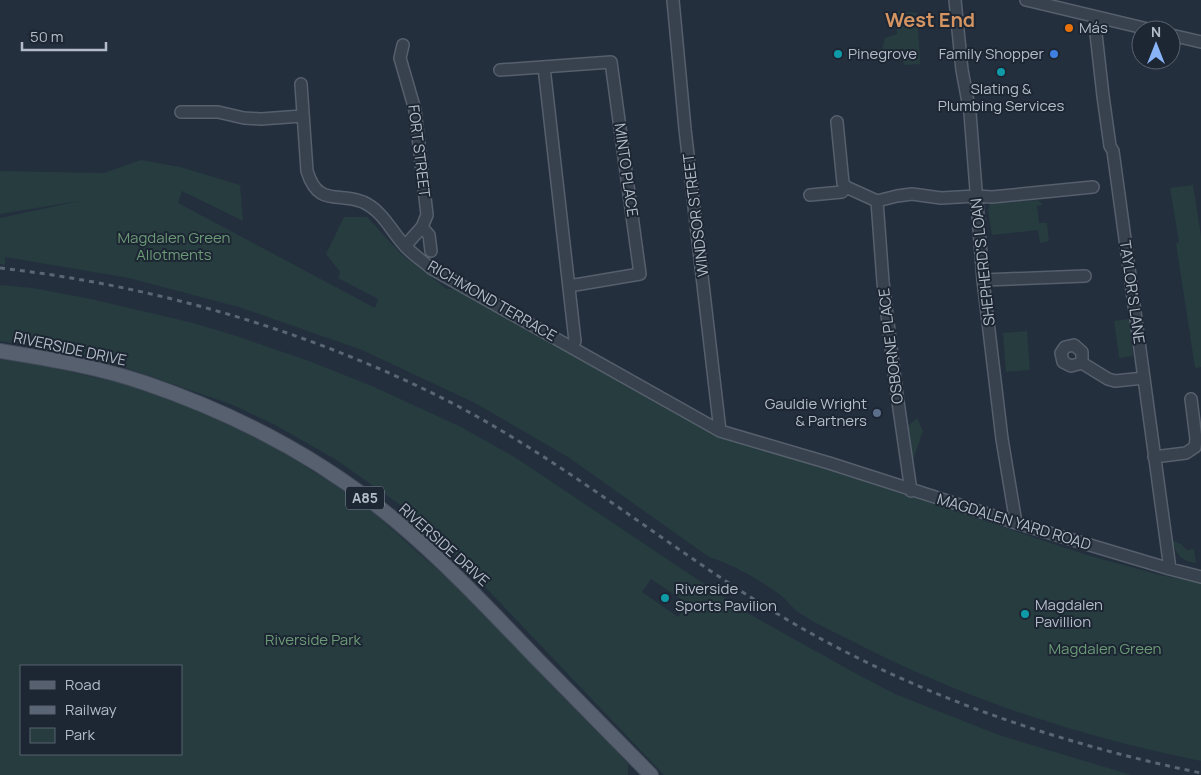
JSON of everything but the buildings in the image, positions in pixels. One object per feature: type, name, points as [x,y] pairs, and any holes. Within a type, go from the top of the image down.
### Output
[{"type":"main road","name":"RIVERSIDE DRIVE","points":[[0,351],[46,358],[144,382],[256,428],[296,450],[342,480],[396,521],[453,574],[651,775]]},
{"type":"street","name":"WINDSOR STREET","points":[[673,0],[685,129],[720,431]]},
{"type":"street","name":"SHEPHERD'S LOAN","points":[[955,0],[962,70],[970,113],[983,280],[1002,439],[1016,524]]},
{"type":"street","points":[[1026,0],[1131,25]]},
{"type":"street","name":"TAYLOR'S LANE","points":[[1094,16],[1103,96],[1110,146],[1113,151],[1170,570]]},
{"type":"street","points":[[1181,37],[1201,42]]},
{"type":"street","name":"FORT STREET","points":[[404,45],[400,58],[415,110],[427,214],[422,227]]},
{"type":"street","name":"MINTO PLACE","points":[[500,70],[611,62],[640,274],[569,286]]},
{"type":"street","points":[[544,67],[575,341],[572,347]]},
{"type":"street","name":"RICHMOND TERRACE","points":[[301,84],[307,171],[310,182],[318,192],[362,202],[381,215],[405,246],[432,268],[720,431],[829,463]]},
{"type":"street","points":[[181,112],[218,112],[244,118],[261,119],[302,116]]},
{"type":"street","points":[[837,122],[842,178],[846,187],[877,201],[912,194],[941,198],[992,197],[1093,187]]},
{"type":"street","points":[[810,195],[842,192],[846,187]]},
{"type":"street","name":"OSBORNE PLACE","points":[[877,201],[883,282],[911,491]]},
{"type":"street","points":[[405,246],[422,227],[430,235],[431,251]]},
{"type":"street","points":[[983,280],[1084,276]]},
{"type":"street","points":[[1082,363],[1108,379],[1115,381],[1144,378]]},
{"type":"street","points":[[1154,457],[1186,453],[1195,447],[1196,439],[1191,399]]},
{"type":"street","name":"MAGDALEN YARD ROAD","points":[[829,463],[1016,524],[1170,570],[1201,577]]},
{"type":"green space","points":[[896,11],[918,13],[920,64],[904,65],[900,52],[881,53],[885,38],[897,34]]},
{"type":"green space","name":"Magdalen Green","points":[[141,160],[180,167],[240,185],[243,221],[182,191],[178,203],[375,308],[378,299],[338,278],[340,272],[326,254],[344,217],[367,217],[402,255],[447,289],[463,289],[717,432],[1087,555],[1160,575],[1201,583],[1201,761],[1066,728],[978,698],[893,662],[811,620],[793,608],[782,596],[737,568],[709,557],[568,457],[475,403],[362,350],[242,308],[129,278],[5,257],[5,265],[0,264],[0,218],[79,201],[0,214],[0,171],[104,173]]},
{"type":"green space","points":[[1193,185],[1201,236],[1201,367],[1195,368],[1176,243],[1179,242],[1170,188]]},
{"type":"green space","points":[[1038,200],[1043,205],[1037,206],[1039,223],[1047,223],[1049,241],[1040,243],[1038,230],[992,235],[988,210],[990,204]]},
{"type":"green space","points":[[0,285],[33,288],[91,299],[193,323],[309,361],[372,386],[461,427],[516,458],[749,614],[895,694],[999,735],[1131,775],[664,775],[466,567],[399,504],[335,459],[275,425],[233,405],[132,370],[61,351],[0,341]],"holes":[[[651,579],[688,604],[678,617],[642,592]]]},
{"type":"green space","points":[[1129,319],[1133,356],[1119,358],[1114,321]]},
{"type":"green space","points":[[1027,331],[1030,370],[1006,372],[1003,333]]},
{"type":"green space","name":"Riverside Park","points":[[0,359],[46,366],[132,386],[202,412],[261,439],[337,486],[376,515],[469,598],[560,694],[606,739],[628,764],[628,775],[0,775]]},
{"type":"green space","points":[[917,418],[923,431],[913,460],[908,426]]},
{"type":"green space","points":[[1173,541],[1181,544],[1187,550],[1194,549],[1196,563],[1187,561],[1177,554]]},
{"type":"railway","points":[[0,268],[111,285],[221,312],[327,348],[379,369],[430,392],[520,442],[606,498],[733,586],[825,641],[876,667],[928,690],[1035,730],[1090,746],[1201,773]]},
{"type":"place","name":"Más","points":[[1069,28]]},
{"type":"place","name":"Pinegrove","points":[[838,54]]},
{"type":"place","name":"Family Shopper","points":[[1054,54]]},
{"type":"place","name":"Slating & Plumbing Services","points":[[1001,72]]},
{"type":"place","name":"Gauldie Wright & Partners","points":[[877,413]]},
{"type":"place","name":"Riverside Sports Pavilion","points":[[665,598]]},
{"type":"place","name":"Magdalen Pavillion","points":[[1025,614]]},
{"type":"district","name":"West End","points":[[930,20]]},
{"type":"park label","name":"Magdalen Green Allotments","points":[[174,246]]}]
